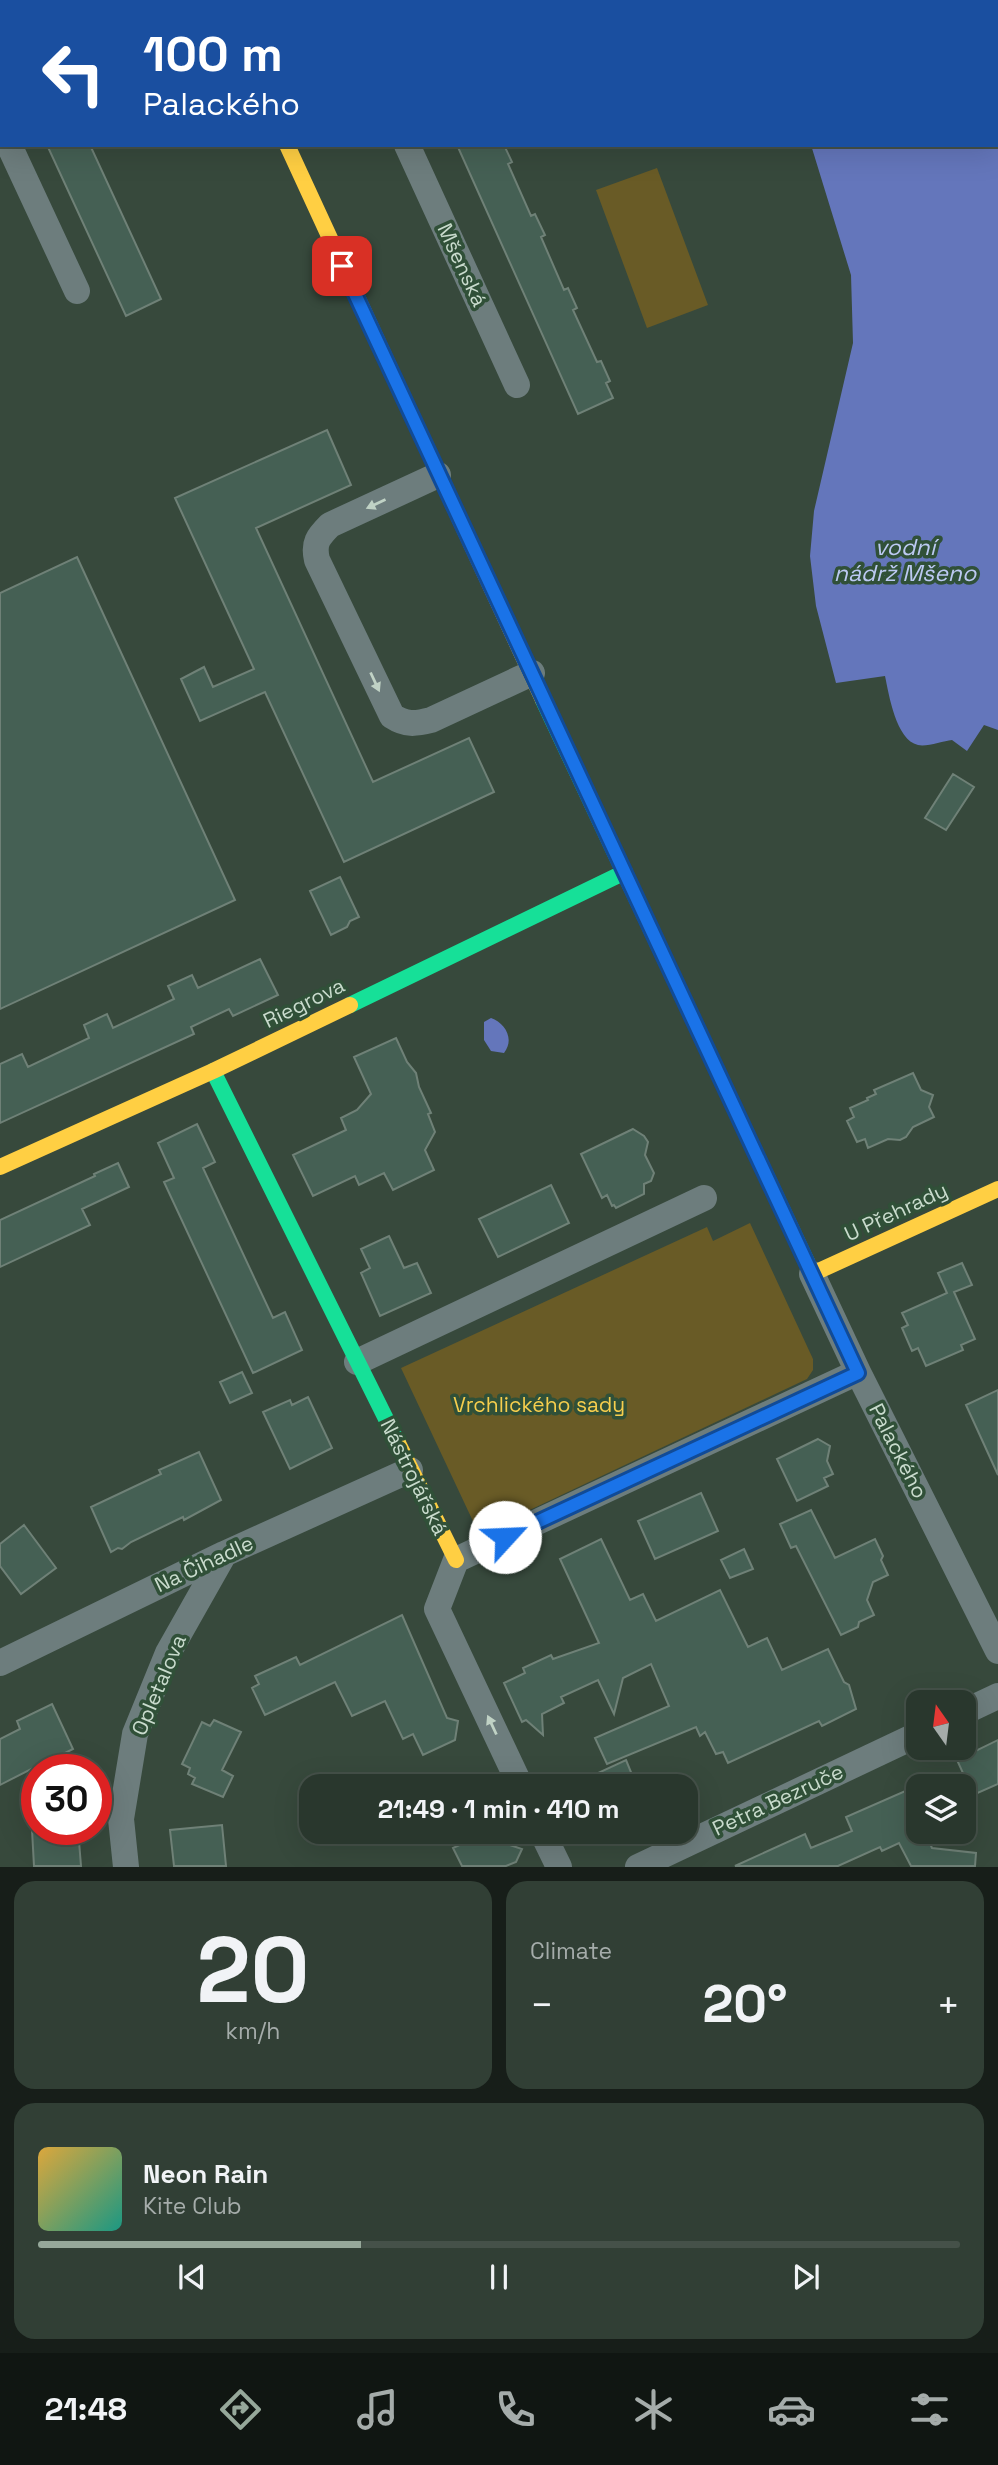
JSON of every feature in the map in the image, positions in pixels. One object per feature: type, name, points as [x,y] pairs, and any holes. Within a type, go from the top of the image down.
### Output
[{"type":"street","points":[[10,147],[77,291]]},
{"type":"street","name":"Palackého","points":[[288,147],[438,475],[858,1373],[998,1651]]},
{"type":"street","name":"Mšenská","points":[[408,147],[517,385]]},
{"type":"street","points":[[438,475],[330,525],[318,537],[314,548],[317,560],[391,716],[403,723],[416,724],[430,720],[532,673]]},
{"type":"street","name":"Riegrova","points":[[0,1167],[212,1071],[625,872]]},
{"type":"street","name":"Nástrojářská","points":[[212,1071],[456,1560],[858,1373]]},
{"type":"street","name":"U Přehrady","points":[[812,1273],[998,1189]]},
{"type":"street","points":[[357,1362],[704,1198]]},
{"type":"street","name":"Na Čihadle","points":[[4,1656],[410,1470]]},
{"type":"street","name":"Opletalova","points":[[126,1867],[121,1819],[135,1734],[169,1653],[224,1554]]},
{"type":"street","points":[[456,1560],[437,1609],[515,1774]]},
{"type":"street","points":[[976,1706],[998,1696]]},
{"type":"street","name":"Petra Bezruče","points":[[638,1867],[906,1740]]},
{"type":"street","points":[[548,1844],[559,1867]]},
{"type":"green space","points":[[657,168],[708,305],[647,328],[596,190]]},
{"type":"green space","name":"Vrchlického sady","points":[[750,1223],[813,1359],[813,1370],[807,1379],[479,1534],[401,1368],[707,1227],[713,1241]]},
{"type":"water","name":"vodní nádrž Mšeno","points":[[812,147],[998,147],[998,730],[984,725],[967,751],[952,740],[930,745],[918,745],[910,741],[895,716],[885,676],[836,683],[816,606],[810,556],[814,511],[853,343],[851,275]]},
{"type":"water","points":[[491,1018],[507,1032],[509,1042],[504,1053],[491,1051],[484,1040],[484,1022]]},
{"type":"building","points":[[48,147],[91,147],[161,299],[126,316]]},
{"type":"building","points":[[458,147],[505,147],[512,162],[508,164],[531,216],[535,214],[545,235],[541,237],[564,290],[568,288],[577,308],[573,310],[597,362],[601,361],[610,381],[606,383],[613,398],[578,414]]},
{"type":"building","points":[[327,430],[351,485],[256,528],[373,782],[469,738],[494,792],[344,862],[265,692],[200,721],[181,679],[204,667],[213,687],[254,669],[175,498]]},
{"type":"building","points":[[77,557],[235,900],[0,1009],[0,593]]},
{"type":"building","points":[[953,774],[974,787],[946,830],[925,818]]},
{"type":"building","points":[[340,877],[359,917],[331,935],[310,891]]},
{"type":"building","points":[[260,959],[278,995],[233,1016],[229,1009],[191,1027],[194,1034],[0,1123],[0,1064],[22,1054],[28,1067],[89,1038],[84,1025],[107,1014],[113,1028],[174,999],[168,986],[192,975],[198,988]]},
{"type":"building","points":[[396,1038],[407,1062],[416,1073],[419,1087],[431,1113],[428,1114],[435,1132],[425,1150],[434,1170],[393,1190],[384,1173],[359,1185],[355,1176],[313,1196],[293,1155],[346,1130],[341,1118],[357,1110],[371,1094],[354,1057]]},
{"type":"building","points":[[913,1073],[921,1090],[933,1095],[929,1107],[934,1117],[913,1127],[906,1137],[900,1140],[888,1139],[868,1148],[865,1139],[857,1142],[847,1121],[854,1117],[850,1108],[876,1094],[874,1090]]},
{"type":"building","points":[[197,1124],[215,1162],[203,1168],[273,1318],[285,1312],[302,1350],[253,1373],[164,1182],[174,1178],[158,1143]]},
{"type":"building","points":[[633,1129],[648,1142],[645,1155],[654,1173],[651,1181],[644,1184],[644,1194],[616,1208],[612,1206],[607,1195],[602,1198],[581,1154]]},
{"type":"building","points":[[118,1163],[129,1187],[82,1209],[90,1225],[0,1267],[0,1220]]},
{"type":"building","points":[[551,1185],[569,1223],[498,1257],[479,1219]]},
{"type":"building","points":[[389,1236],[404,1268],[417,1263],[431,1293],[380,1316],[361,1273],[370,1268],[361,1249]]},
{"type":"building","points":[[962,1263],[972,1285],[954,1292],[975,1339],[961,1345],[963,1350],[926,1366],[918,1348],[912,1351],[902,1328],[908,1325],[902,1313],[947,1293],[938,1273]]},
{"type":"building","points":[[242,1372],[252,1393],[230,1403],[220,1382]]},
{"type":"building","points":[[998,1390],[998,1475],[966,1405]]},
{"type":"building","points":[[308,1397],[332,1448],[290,1469],[263,1412],[290,1400],[292,1405]]},
{"type":"building","points":[[818,1439],[830,1446],[827,1461],[833,1474],[824,1478],[828,1486],[797,1501],[777,1459]]},
{"type":"building","points":[[199,1452],[221,1500],[184,1520],[183,1517],[122,1549],[111,1552],[91,1507],[161,1474],[159,1470]]},
{"type":"building","points":[[701,1493],[718,1531],[655,1559],[638,1521]]},
{"type":"building","points":[[811,1510],[835,1558],[875,1539],[888,1575],[873,1582],[867,1600],[874,1615],[841,1635],[796,1546],[791,1548],[780,1524]]},
{"type":"building","points":[[24,1525],[56,1568],[21,1594],[0,1566],[0,1544]]},
{"type":"building","points":[[601,1539],[630,1600],[643,1594],[656,1621],[720,1590],[748,1647],[767,1638],[782,1670],[828,1649],[844,1682],[849,1685],[856,1709],[822,1726],[819,1721],[728,1763],[723,1752],[716,1754],[705,1732],[700,1736],[696,1727],[607,1764],[595,1738],[669,1706],[651,1664],[623,1678],[614,1714],[598,1680],[561,1697],[564,1703],[542,1714],[543,1735],[526,1720],[522,1722],[504,1683],[525,1673],[523,1668],[551,1655],[553,1659],[599,1643],[560,1559]]},
{"type":"building","points":[[744,1549],[753,1569],[730,1578],[721,1560]]},
{"type":"building","points":[[402,1615],[447,1718],[458,1721],[455,1740],[423,1755],[413,1734],[403,1739],[385,1701],[352,1716],[335,1682],[265,1715],[252,1688],[259,1684],[255,1676],[296,1657],[300,1665]]},
{"type":"building","points":[[52,1704],[73,1749],[63,1754],[21,1754],[21,1774],[0,1785],[0,1739],[20,1729],[17,1721]]},
{"type":"building","points":[[214,1720],[241,1732],[222,1770],[233,1776],[223,1797],[192,1784],[195,1778],[188,1774],[190,1768],[182,1764],[202,1722],[210,1726]]},
{"type":"building","points":[[998,1740],[998,1784],[976,1794],[976,1774],[963,1774],[957,1760],[976,1760],[976,1751]]},
{"type":"building","points":[[626,1760],[632,1774],[596,1774]]},
{"type":"building","points":[[906,1791],[906,1844],[930,1844],[932,1848],[976,1853],[975,1866],[911,1866],[899,1843],[882,1851],[880,1847],[838,1866],[735,1866],[805,1834],[811,1848],[852,1831],[846,1817]]},
{"type":"building","points":[[222,1825],[226,1866],[174,1866],[170,1830]]},
{"type":"building","points":[[462,1844],[507,1844],[522,1849],[516,1862],[506,1866],[462,1866],[453,1848]]},
{"type":"building","points":[[33,1845],[79,1845],[81,1866],[34,1866]]},
{"type":"traffic: fast","points":[[543,700],[807,1262]]},
{"type":"traffic: fast","points":[[350,1005],[625,872]]},
{"type":"traffic: fast","points":[[213,1071],[398,1443]]},
{"type":"traffic: slow","points":[[288,147],[543,700]]},
{"type":"traffic: slow","points":[[0,1167],[213,1071],[350,1005]]},
{"type":"traffic: slow","points":[[807,1262],[812,1274],[998,1189]]},
{"type":"traffic: slow","points":[[398,1443],[456,1560]]},
{"type":"route","points":[[342,266],[858,1373],[505,1537]]}]
